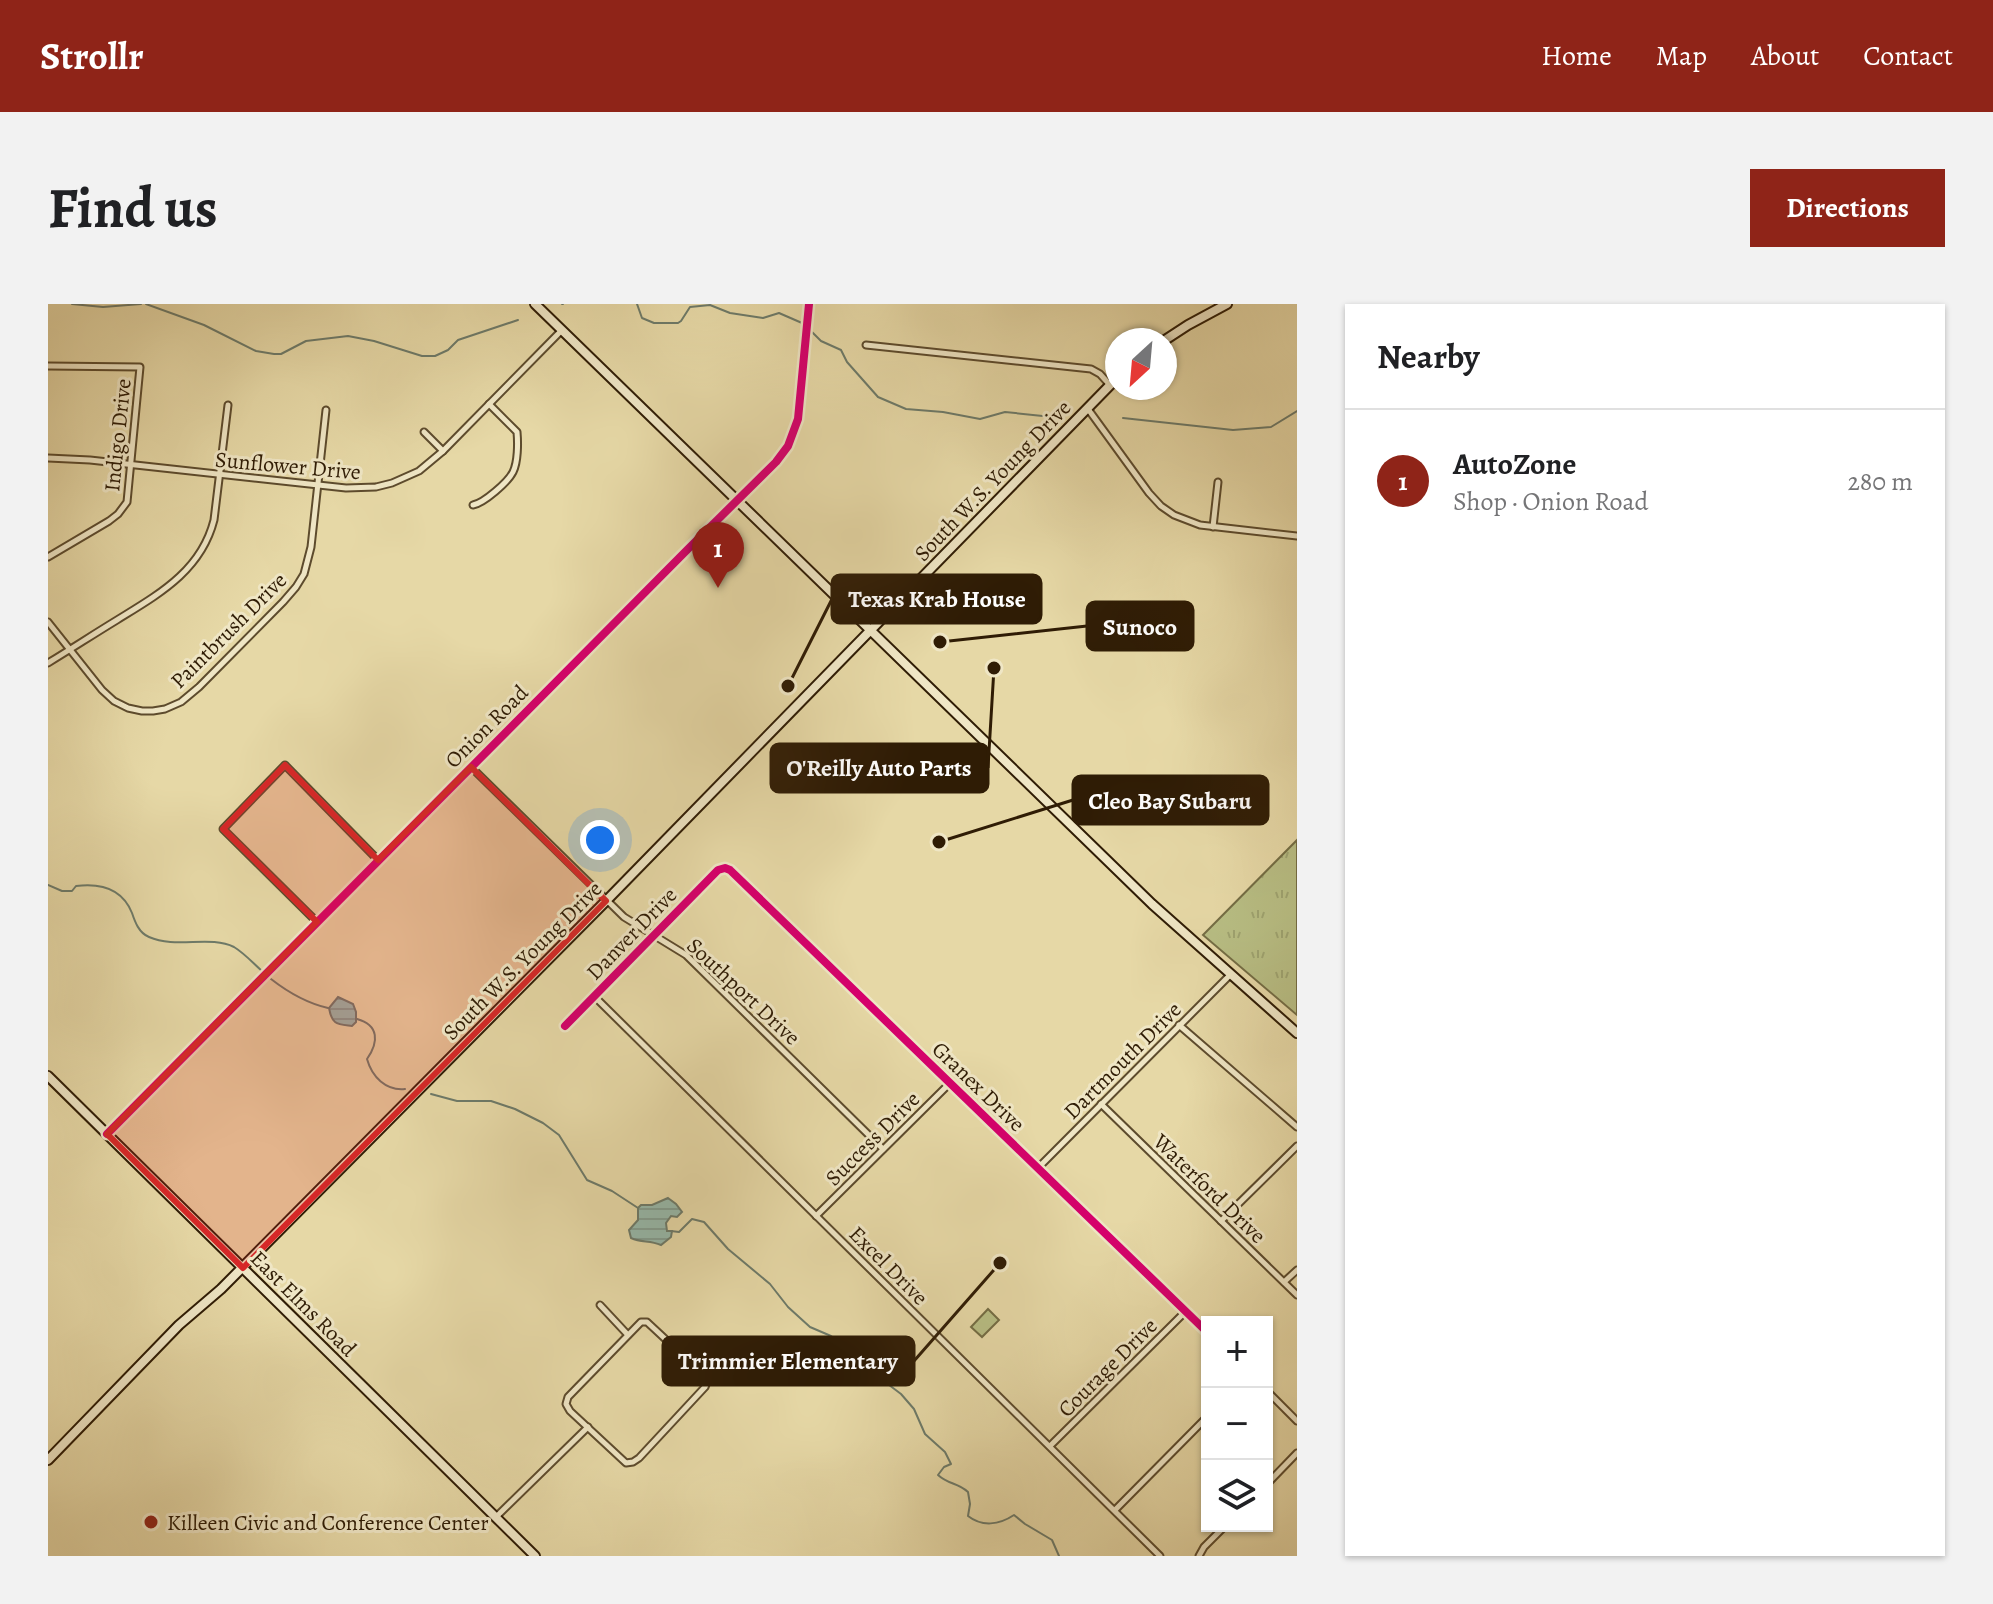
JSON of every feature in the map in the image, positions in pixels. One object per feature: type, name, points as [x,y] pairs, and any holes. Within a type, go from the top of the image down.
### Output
[{"type":"main road","points":[[535,304],[1152,904],[1297,1033]]},
{"type":"main road","points":[[1177,332],[1227,304]]},
{"type":"main road","name":"South W.S. Young Drive","points":[[48,1460],[179,1325],[243,1268],[606,901],[1105,389]]},
{"type":"main road","name":"East Elms Road","points":[[48,1076],[535,1556]]},
{"type":"street","name":"Onion Road","points":[[107,1134],[776,462],[793,435],[798,419],[809,304]]},
{"type":"street","name":"Sunflower Drive","points":[[48,458],[361,489],[392,483],[419,471],[443,451],[561,331]]},
{"type":"street","points":[[866,345],[1091,369],[1105,377]]},
{"type":"street","name":"Indigo Drive","points":[[48,366],[140,367],[132,466],[124,508],[109,521],[48,557]]},
{"type":"street","points":[[473,505],[483,502],[510,476],[514,468],[517,432],[489,404]]},
{"type":"street","points":[[48,663],[160,593],[189,569],[212,530],[228,405]]},
{"type":"street","points":[[1087,407],[1149,493],[1174,515],[1188,522],[1213,527],[1297,536]]},
{"type":"street","name":"Paintbrush Drive","points":[[48,622],[114,701],[128,708],[153,711],[181,702],[217,670],[296,587],[308,562],[326,410]]},
{"type":"street","points":[[424,432],[443,451]]},
{"type":"street","points":[[1213,527],[1218,482]]},
{"type":"street","points":[[317,922],[223,829],[285,765],[378,860]]},
{"type":"street","name":"Southport Drive","points":[[471,767],[631,923],[686,955],[883,1149]]},
{"type":"street","name":"Danver Drive","points":[[565,1026],[718,870],[725,868]]},
{"type":"street","name":"Granex Drive","points":[[725,868],[1201,1326]]},
{"type":"street","name":"Dartmouth Drive","points":[[1038,1168],[1230,975]]},
{"type":"street","name":"Excel Drive","points":[[594,996],[1160,1556]]},
{"type":"street","points":[[1179,1025],[1297,1127]]},
{"type":"street","name":"Success Drive","points":[[816,1216],[950,1083]]},
{"type":"street","name":"Waterford Drive","points":[[1101,1104],[1297,1295]]},
{"type":"street","points":[[1221,1221],[1297,1146]]},
{"type":"street","points":[[1284,1282],[1297,1270]]},
{"type":"street","points":[[600,1305],[628,1335]]},
{"type":"street","name":"Courage Drive","points":[[1050,1446],[1186,1311]]},
{"type":"street","points":[[641,1322],[647,1322],[704,1375],[707,1382],[633,1462],[626,1463],[617,1456],[588,1427],[570,1411],[566,1404],[568,1397],[641,1322]]},
{"type":"street","points":[[1273,1397],[1297,1421]]},
{"type":"street","points":[[1115,1510],[1201,1423]]},
{"type":"street","points":[[496,1517],[588,1427]]},
{"type":"street","points":[[1273,1478],[1297,1453]]},
{"type":"street","points":[[1199,1556],[1219,1532]]},
{"type":"highlighted area","points":[[285,765],[378,860],[471,767],[606,901],[243,1268],[107,1134],[317,922],[223,829]]},
{"type":"green space","points":[[1297,840],[1297,1015],[1203,935]]},
{"type":"green space","points":[[988,1309],[999,1320],[982,1337],[971,1327]]},
{"type":"shaded area","points":[[338,997],[353,1004],[356,1022],[352,1026],[339,1024],[332,1018],[329,1008]]},
{"type":"shaded area","points":[[668,1198],[682,1212],[677,1217],[671,1216],[666,1223],[667,1231],[672,1231],[671,1237],[661,1245],[631,1238],[629,1230],[638,1220],[638,1208]]},
{"type":"waterway","points":[[72,304],[103,307],[141,304]]},
{"type":"waterway","points":[[146,304],[204,325],[256,351],[274,354],[281,354],[306,341],[348,336],[422,356],[435,356],[448,350],[458,340],[518,320]]},
{"type":"waterway","points":[[637,304],[642,318],[654,323],[678,323],[690,307],[710,305],[730,313],[763,318],[779,313],[802,323]]},
{"type":"waterway","points":[[812,332],[821,341],[841,350],[847,362],[878,397],[906,409],[980,419],[1005,412],[1062,418]]},
{"type":"waterway","points":[[1123,418],[1233,430],[1271,427],[1297,411]]},
{"type":"waterway","points":[[48,885],[62,891],[72,891],[76,886],[85,885],[109,889],[128,905],[138,927],[146,935],[170,942],[225,944],[238,949],[262,971]]},
{"type":"waterway","points":[[271,979],[298,997],[328,1008]]},
{"type":"waterway","points":[[357,1019],[370,1025],[375,1035],[374,1046],[367,1059],[372,1072],[386,1085],[405,1089]]},
{"type":"waterway","points":[[431,1094],[457,1101],[491,1101],[543,1123],[559,1135],[587,1180],[638,1208]]},
{"type":"waterway","points":[[671,1231],[679,1232],[692,1219],[704,1222],[810,1327],[853,1351],[864,1366],[901,1394],[914,1409],[925,1434],[945,1452],[951,1464],[938,1475],[968,1492],[968,1516],[979,1522],[991,1523],[1014,1515],[1052,1540],[1059,1556]]},
{"type":"cycle path","points":[[107,1134],[776,462],[788,446],[798,419],[809,304]]},
{"type":"cycle path","points":[[565,1026],[718,870],[730,870],[1201,1326]]},
{"type":"place","name":"AutoZone","points":[[718,588]]},
{"type":"place","name":"Sunoco","points":[[940,642]]},
{"type":"place","name":"O'Reilly Auto Parts","points":[[994,668]]},
{"type":"place","name":"Texas Krab House","points":[[788,686]]},
{"type":"place","name":"Cleo Bay Subaru","points":[[939,842]]},
{"type":"place","name":"Trimmier Elementary","points":[[1000,1263]]},
{"type":"place","name":"Killeen Civic and Conference Center","points":[[151,1522]]}]
